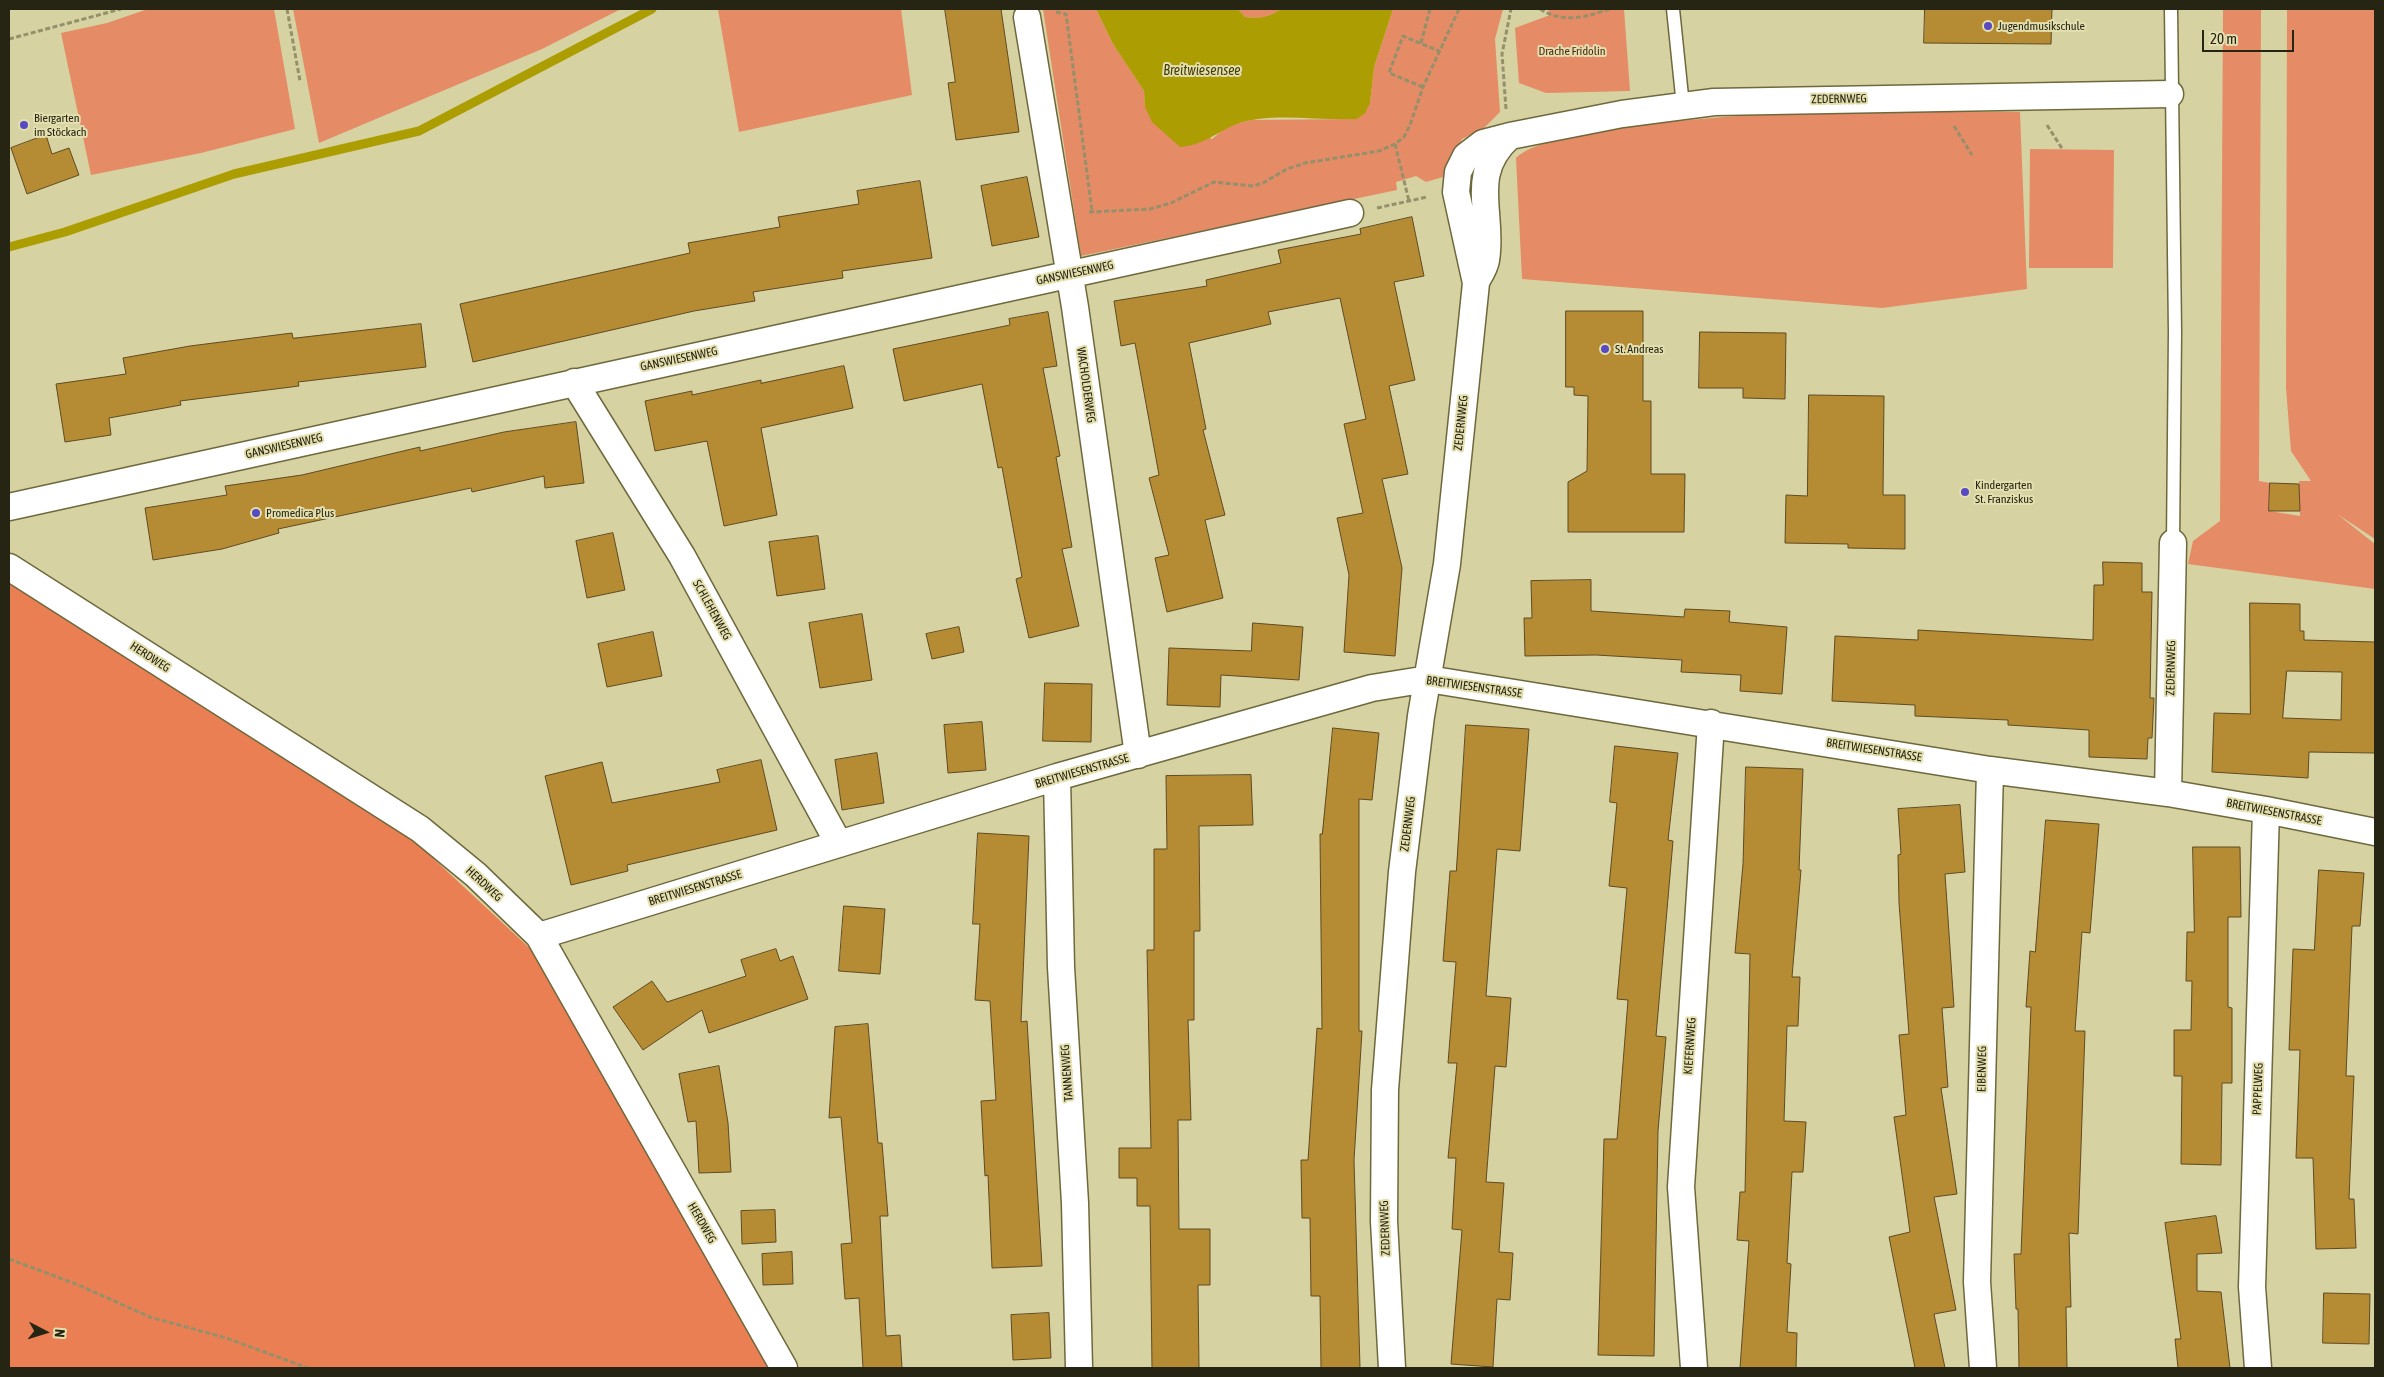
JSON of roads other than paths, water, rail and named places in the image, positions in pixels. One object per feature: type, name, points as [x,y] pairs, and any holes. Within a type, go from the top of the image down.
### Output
[{"type":"street","name":"WACHOLDERWEG","points":[[1027,17],[1069,274],[1138,755]]},
{"type":"street","name":"ZEDERNWEG","points":[[1392,1368],[1384,1221],[1385,1090],[1402,872],[1421,716],[1447,564],[1476,283],[1486,262],[1487,234],[1483,192],[1488,164],[1499,146],[1510,136],[1622,114],[1714,102],[2170,94]]},
{"type":"street","name":"GANSWIESENWEG","points":[[9,507],[574,382],[1350,214]]},
{"type":"street","name":"SCHLEHENWEG","points":[[574,382],[682,556],[839,844]]},
{"type":"street","name":"ZEDERNWEG","points":[[2168,794],[2173,543]]},
{"type":"street","name":"HERDWEG","points":[[9,567],[420,829],[476,875],[539,936],[784,1368]]},
{"type":"street","name":"BREITWIESENSTRASSE","points":[[539,936],[1057,777],[1372,688],[1428,679],[1710,723],[1990,770],[2168,794],[2266,810],[2375,832]]},
{"type":"street","name":"KIEFERNWEG","points":[[1694,1368],[1681,1188],[1710,723]]},
{"type":"street","name":"EIBENWEG","points":[[1982,1368],[1977,1282],[1990,770]]},
{"type":"street","name":"TANNENWEG","points":[[1057,777],[1061,967],[1075,1203],[1079,1368]]},
{"type":"street","name":"PAPPELWEG","points":[[2258,1368],[2252,1287],[2266,810]]},
{"type":"lane","points":[[1673,9],[1683,106]]},
{"type":"lane","points":[[2171,9],[2170,94],[2175,332],[2173,543]]},
{"type":"water","name":"Breitwiesensee","points":[[1096,9],[1238,9],[1245,17],[1255,18],[1268,16],[1281,9],[1393,9],[1374,67],[1370,103],[1365,113],[1357,119],[1265,118],[1252,120],[1233,125],[1201,142],[1180,147],[1152,122],[1145,107],[1144,91],[1113,44]]},
{"type":"waterway","points":[[9,247],[65,232],[234,174],[419,131],[652,9]]},
{"type":"place","name":"Jugendmusikschule","points":[[1988,26]]},
{"type":"place","name":"Biergarten im Stöckach","points":[[24,125]]},
{"type":"place","name":"St. Andreas","points":[[1605,349]]},
{"type":"place","name":"Kindergarten St. Franziskus","points":[[1965,492]]},
{"type":"place","name":"Promedica Plus","points":[[256,513]]},
{"type":"park label","name":"Drache Fridolin","points":[[1572,51]]}]
